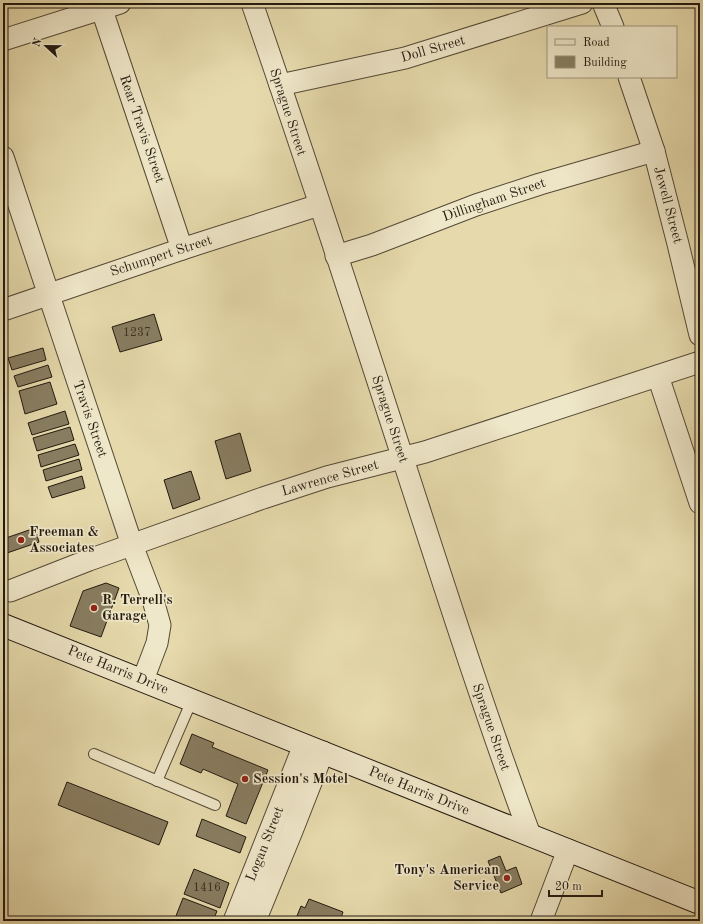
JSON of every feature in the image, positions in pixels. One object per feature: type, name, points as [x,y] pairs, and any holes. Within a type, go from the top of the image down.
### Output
[{"type":"main road","name":"Pete Harris Drive","points":[[3,625],[700,904]]},
{"type":"street","name":"Sprague Street","points":[[252,3],[490,723],[530,835]]},
{"type":"street","name":"Doll Street","points":[[280,85],[405,58],[582,3]]},
{"type":"street","points":[[603,3],[613,26]]},
{"type":"street","points":[[3,40],[111,6]]},
{"type":"street","name":"Rear Travis Street","points":[[111,6],[182,249]]},
{"type":"street","name":"Jewell Street","points":[[629,78],[654,151],[700,335]]},
{"type":"street","name":"Dillingham Street","points":[[336,256],[372,245],[476,205],[540,184],[654,151]]},
{"type":"street","name":"Travis Street","points":[[3,157],[132,545],[153,600],[160,625],[157,643],[143,680]]},
{"type":"street","name":"Schumpert Street","points":[[3,310],[182,249],[319,205]]},
{"type":"street","name":"Lawrence Street","points":[[10,591],[262,498],[320,479],[426,452],[700,362]]},
{"type":"street","points":[[658,376],[700,503]]},
{"type":"street","name":"Logan Street","points":[[234,921],[313,748]]},
{"type":"street","name":"Logan Street","points":[[255,921],[292,831],[313,748]]},
{"type":"street","points":[[541,921],[568,850]]},
{"type":"lane","points":[[157,781],[192,700]]},
{"type":"lane","points":[[94,754],[215,805]]},
{"type":"building","points":[[154,314],[162,340],[120,352],[112,327]]},
{"type":"building","points":[[43,348],[46,360],[12,370],[8,358]]},
{"type":"building","points":[[48,365],[52,377],[18,387],[14,376]]},
{"type":"building","points":[[50,382],[57,404],[25,414],[19,391]]},
{"type":"building","points":[[65,411],[69,424],[32,435],[28,423]]},
{"type":"building","points":[[70,427],[74,440],[37,451],[33,438]]},
{"type":"building","points":[[240,433],[251,471],[226,479],[215,441]]},
{"type":"building","points":[[75,444],[79,455],[41,467],[38,455]]},
{"type":"building","points":[[79,459],[82,470],[46,481],[43,470]]},
{"type":"building","points":[[191,471],[200,499],[173,509],[164,480]]},
{"type":"building","points":[[82,476],[85,488],[52,498],[48,487]]},
{"type":"building","name":"Freeman & Associates","points":[[35,528],[39,542],[7,553],[3,539]]},
{"type":"building","name":"R. Terrell's Garage","points":[[106,583],[119,588],[101,637],[70,626],[83,591]]},
{"type":"building","name":"Session's Motel","points":[[192,734],[214,743],[212,747],[268,770],[246,824],[226,816],[238,784],[203,769],[201,773],[180,764]]},
{"type":"building","points":[[67,782],[168,822],[159,845],[58,805]]},
{"type":"building","points":[[202,819],[246,837],[240,853],[196,836]]},
{"type":"building","name":"Tony's American Service","points":[[500,856],[506,871],[516,867],[522,884],[501,893],[488,861]]},
{"type":"building","points":[[194,869],[229,883],[220,908],[184,894]]},
{"type":"building","points":[[183,898],[217,911],[213,921],[174,921]]},
{"type":"building","points":[[309,899],[343,912],[340,921],[295,921],[301,906],[305,908]]},
{"type":"place","name":"Freeman & Associates","points":[[21,540]]},
{"type":"place","name":"R. Terrell's Garage","points":[[94,608]]},
{"type":"place","name":"Session's Motel","points":[[245,779]]},
{"type":"place","name":"Tony's American Service","points":[[507,878]]}]
